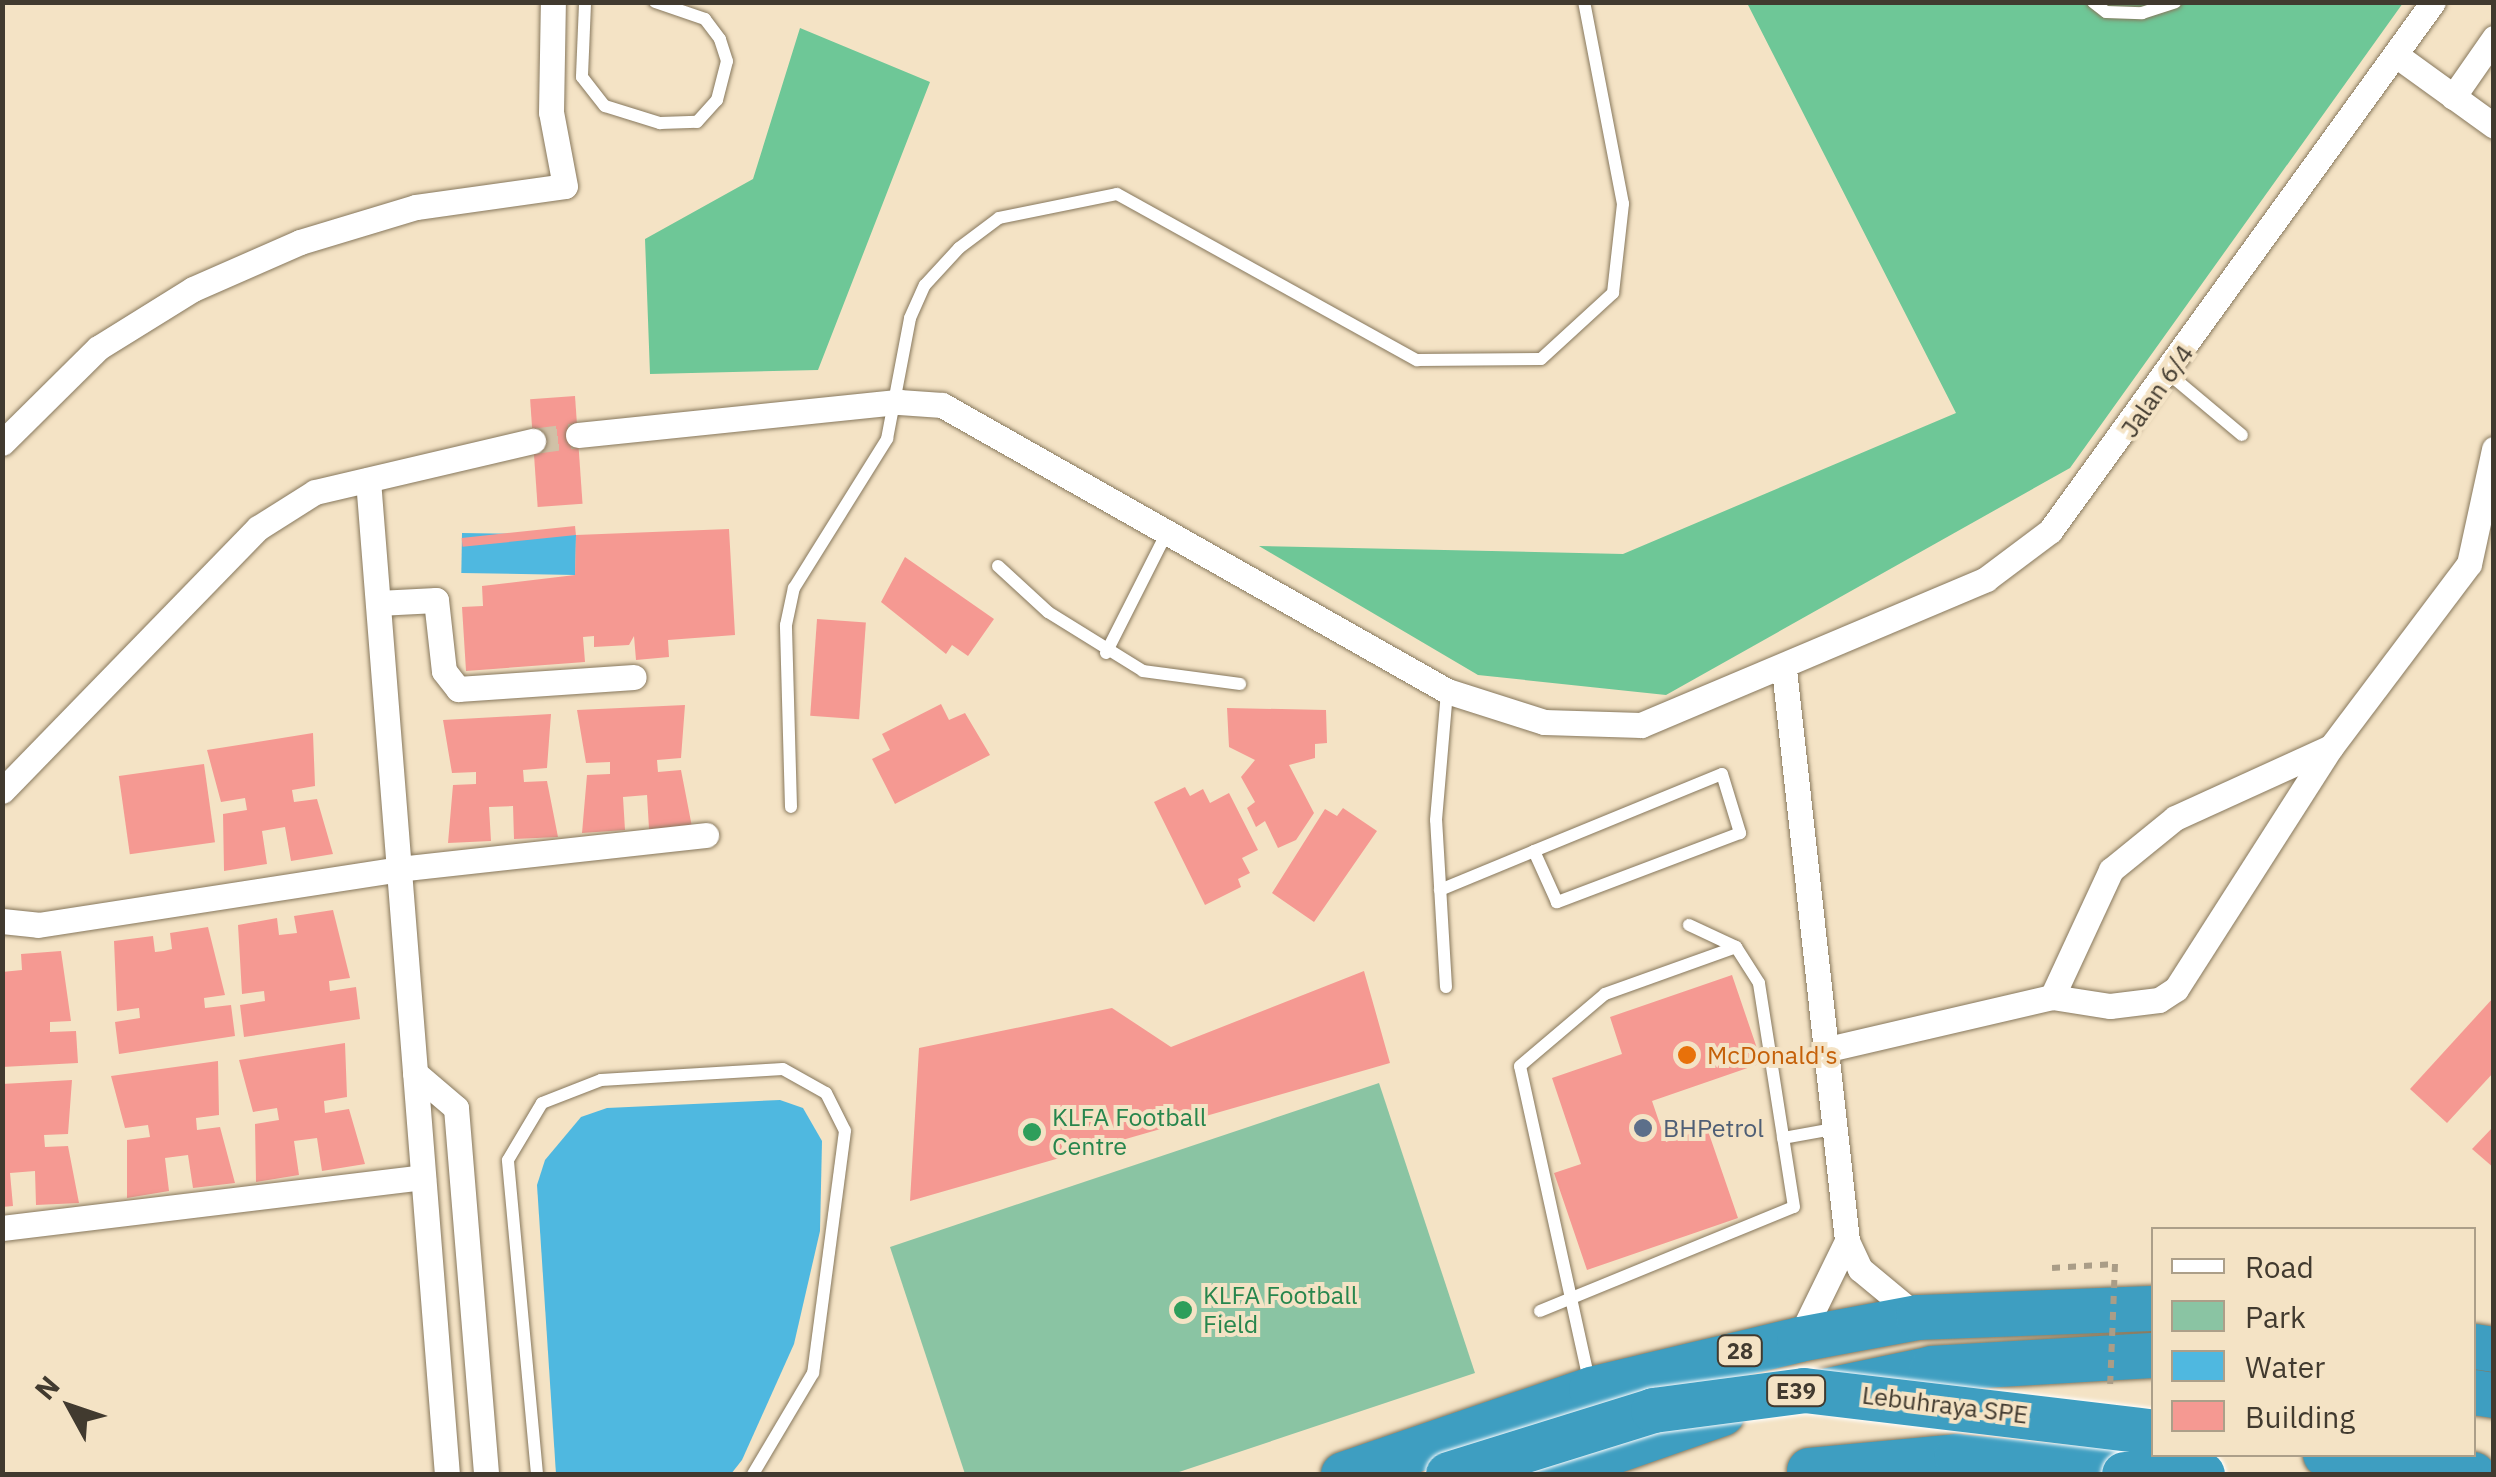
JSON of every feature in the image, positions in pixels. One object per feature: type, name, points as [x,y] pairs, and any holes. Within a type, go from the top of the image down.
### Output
[{"type":"highway","name":"28","points":[[1343,1474],[1591,1389],[1799,1338],[1918,1317],[2151,1308]]},
{"type":"highway","name":"28","points":[[1547,1474],[1720,1413],[1932,1368],[2151,1356]]},
{"type":"highway","name":"Lebuhraya SPE","points":[[1448,1474],[1653,1410],[1804,1390],[2151,1432]]},
{"type":"highway","name":"Lebuhraya SPE","points":[[1797,1472],[1956,1456],[2140,1474]]},
{"type":"highway","points":[[2347,1457],[2473,1474]]},
{"type":"highway","points":[[1797,1472],[1893,1474]]},
{"type":"highway","points":[[2124,1474],[2202,1474]]},
{"type":"street","points":[[2,443],[98,348],[194,289],[300,242],[416,207],[564,186],[550,112],[554,2]]},
{"type":"street","name":"Jalan 6/4","points":[[578,436],[900,402],[942,405],[1448,691],[1544,722],[1595,728],[1641,725],[1784,669],[1986,578],[2050,531],[2170,374],[2433,2]]},
{"type":"street","points":[[2453,98],[2494,38]]},
{"type":"street","points":[[2396,55],[2494,126]]},
{"type":"street","points":[[2,791],[258,528],[315,492],[533,440]]},
{"type":"street","points":[[1824,1050],[2052,998],[2110,1006],[2159,1000],[2176,989],[2331,746],[2469,564],[2494,449]]},
{"type":"street","points":[[368,480],[447,1474]]},
{"type":"street","points":[[378,603],[436,600],[444,671],[458,689],[634,676]]},
{"type":"street","points":[[1784,669],[1847,1241],[1860,1269],[1918,1317]]},
{"type":"street","points":[[2052,998],[2111,870],[2174,818],[2331,746]]},
{"type":"street","points":[[2,921],[38,925],[398,869],[706,835]]},
{"type":"street","points":[[415,1073],[456,1108],[486,1474]]},
{"type":"street","points":[[2,1228],[424,1177]]},
{"type":"street","points":[[1799,1338],[1847,1241]]},
{"type":"lane","points":[[587,3],[582,77],[605,106],[660,123],[697,122],[717,100],[727,61],[720,39],[705,19],[655,2]]},
{"type":"lane","points":[[792,807],[786,625],[794,588],[887,439],[900,402],[910,318],[925,285],[959,248],[1000,218],[1117,194],[1417,360],[1541,359],[1614,293],[1623,204],[1584,2]]},
{"type":"lane","points":[[2093,2],[2106,12],[2142,13],[2175,2]]},
{"type":"lane","points":[[2170,374],[2242,434]]},
{"type":"lane","points":[[1106,653],[1167,532]]},
{"type":"lane","points":[[998,566],[1106,653],[1178,680],[1240,684]]},
{"type":"lane","points":[[1446,987],[1436,820],[1448,691]]},
{"type":"lane","points":[[1440,890],[1534,851],[1722,774],[1740,833],[1556,902],[1534,851]]},
{"type":"lane","points":[[1540,1311],[1794,1207],[1760,982],[1736,947],[1689,925]]},
{"type":"lane","points":[[1591,1389],[1520,1066],[1605,994],[1736,947]]},
{"type":"lane","points":[[537,1474],[508,1160],[542,1103],[601,1080],[783,1069],[826,1093],[844,1131],[813,1373],[753,1474]]},
{"type":"lane","points":[[1784,1138],[1833,1129]]},
{"type":"path","points":[[2052,1268],[2115,1264],[2110,1405]]},
{"type":"green space","points":[[1747,3],[2403,3],[2070,468],[1666,695],[1478,675],[1259,546],[1623,554],[1956,413]]},
{"type":"green space","points":[[800,28],[930,82],[818,370],[650,374],[645,239],[753,179]]},
{"type":"green space","name":"KLFA Football Field","points":[[1379,1083],[1475,1373],[1173,1474],[965,1474],[890,1247]]},
{"type":"water","points":[[462,533],[576,535],[575,575],[461,573]]},
{"type":"water","points":[[780,1100],[803,1108],[822,1141],[820,1231],[794,1344],[742,1460],[731,1474],[556,1474],[537,1185],[545,1160],[581,1117],[607,1108]]},
{"type":"building","points":[[575,396],[583,504],[538,507],[530,399]]},
{"type":"building","points":[[575,526],[576,535],[463,547],[462,538]]},
{"type":"building","points":[[729,529],[735,635],[668,640],[669,657],[636,660],[634,636],[629,645],[594,647],[594,636],[583,637],[585,662],[466,671],[462,607],[483,606],[482,586],[575,575],[576,535]]},
{"type":"building","points":[[905,557],[994,619],[968,656],[952,645],[946,654],[881,602]]},
{"type":"building","points":[[817,619],[866,622],[859,719],[810,716]]},
{"type":"building","points":[[941,704],[949,720],[965,713],[990,755],[895,804],[872,759],[890,750],[882,734]]},
{"type":"building","points":[[685,705],[681,758],[657,760],[658,772],[681,770],[692,827],[649,829],[647,795],[623,797],[625,830],[582,833],[587,775],[610,774],[610,762],[586,763],[577,710]]},
{"type":"building","points":[[1227,708],[1326,710],[1327,743],[1315,744],[1315,758],[1289,765],[1314,813],[1296,840],[1278,848],[1265,821],[1256,827],[1247,808],[1255,802],[1241,777],[1255,760],[1229,747]]},
{"type":"building","points":[[551,714],[547,768],[523,770],[524,782],[547,781],[558,837],[514,839],[513,806],[489,807],[491,841],[448,843],[453,785],[476,784],[476,772],[452,773],[443,720]]},
{"type":"building","points":[[313,733],[315,786],[292,790],[294,802],[317,799],[333,854],[291,861],[285,827],[262,831],[267,864],[224,871],[223,814],[247,810],[245,798],[221,802],[207,750]]},
{"type":"building","points":[[204,764],[215,842],[130,854],[119,776]]},
{"type":"building","points":[[1185,787],[1190,796],[1203,789],[1210,803],[1229,793],[1258,850],[1242,858],[1250,873],[1238,879],[1241,887],[1205,905],[1154,802]]},
{"type":"building","points":[[1343,808],[1377,831],[1314,922],[1272,893],[1325,809],[1337,816]]},
{"type":"building","points":[[333,910],[350,978],[329,981],[330,991],[356,987],[360,1019],[244,1037],[240,1005],[265,1001],[264,991],[242,994],[238,925],[277,918],[279,935],[297,933],[294,916]]},
{"type":"building","points":[[208,927],[225,995],[204,998],[205,1008],[231,1005],[235,1036],[119,1054],[115,1022],[140,1018],[139,1008],[117,1011],[114,941],[153,936],[155,952],[164,951],[172,949],[170,933]]},
{"type":"building","points":[[61,951],[71,1021],[50,1022],[50,1032],[76,1031],[78,1063],[2,1067],[2,972],[22,970],[21,954]]},
{"type":"building","name":"KLFA Football Centre","points":[[1364,971],[1390,1063],[910,1201],[919,1048],[1112,1008],[1171,1047]]},
{"type":"building","points":[[1732,975],[1762,1063],[1652,1101],[1666,1142],[1707,1128],[1738,1218],[1587,1270],[1554,1173],[1581,1164],[1552,1078],[1622,1054],[1610,1017]]},
{"type":"building","points":[[2494,997],[2494,1072],[2447,1123],[2410,1089]]},
{"type":"building","points":[[345,1043],[347,1097],[324,1101],[325,1113],[349,1109],[365,1164],[322,1171],[317,1138],[294,1141],[299,1175],[256,1182],[255,1124],[279,1120],[277,1108],[253,1112],[239,1060]]},
{"type":"building","points":[[218,1061],[219,1115],[196,1118],[197,1130],[220,1127],[235,1183],[193,1188],[188,1155],[165,1158],[169,1191],[127,1198],[127,1140],[150,1137],[148,1125],[125,1128],[111,1076]]},
{"type":"building","points":[[72,1080],[68,1134],[44,1135],[45,1147],[68,1146],[79,1203],[36,1205],[35,1171],[10,1173],[13,1206],[2,1207],[2,1084]]},
{"type":"building","points":[[2494,1126],[2494,1168],[2472,1149]]},
{"type":"tunnel","points":[[533,441],[578,435]]},
{"type":"place","name":"McDonald's","points":[[1687,1055]]},
{"type":"place","name":"BHPetrol","points":[[1643,1128]]},
{"type":"place","name":"KLFA Football Centre","points":[[1032,1132]]},
{"type":"place","name":"KLFA Football Field","points":[[1183,1310]]}]
